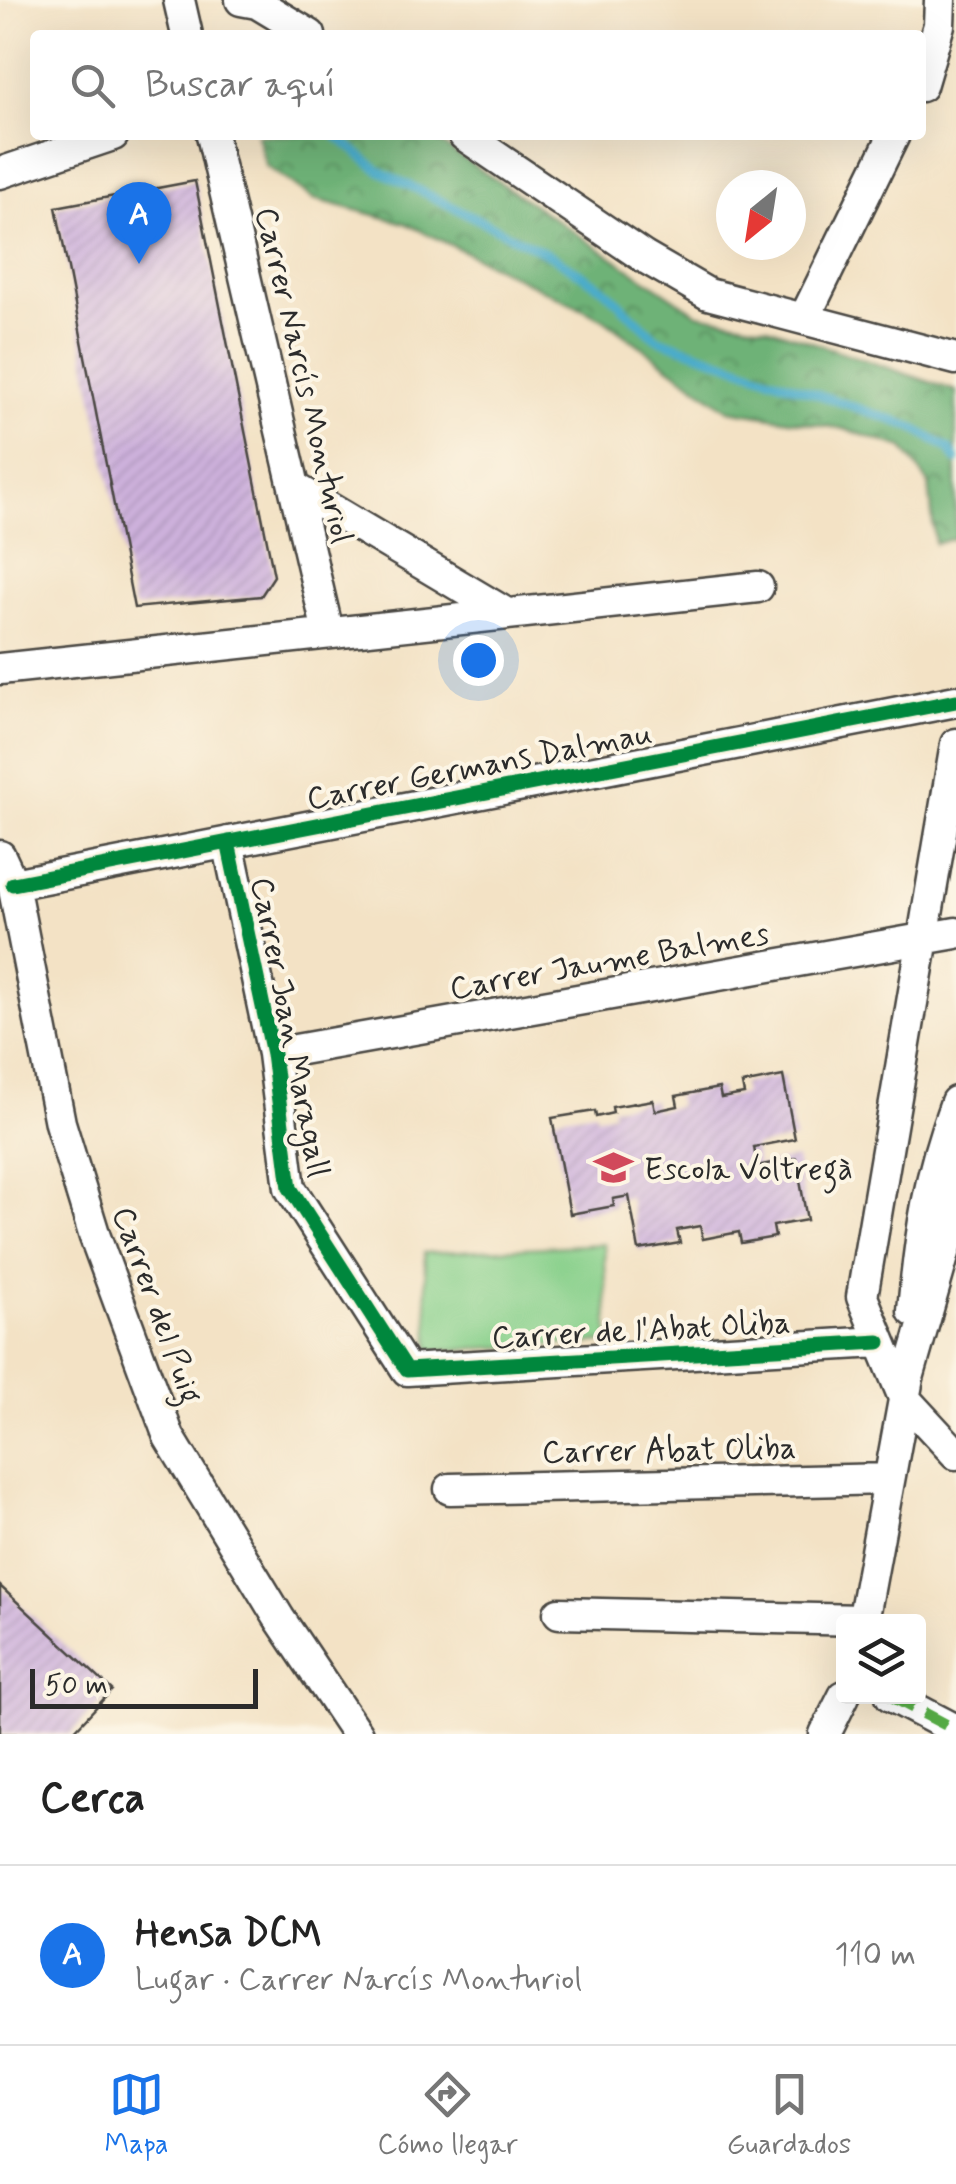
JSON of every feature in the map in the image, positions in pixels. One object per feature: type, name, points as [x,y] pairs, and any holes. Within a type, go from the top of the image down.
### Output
[{"type":"street","points":[[179,0],[186,30]]},
{"type":"street","points":[[241,0],[257,3],[302,30]]},
{"type":"street","points":[[926,69],[939,24],[940,0]]},
{"type":"street","points":[[0,173],[98,140]]},
{"type":"street","name":"Carrer Narcís Monturiol","points":[[213,140],[328,632]]},
{"type":"street","points":[[471,140],[644,257],[708,294],[956,360]]},
{"type":"street","points":[[804,320],[892,140]]},
{"type":"street","points":[[297,489],[507,614]]},
{"type":"street","points":[[0,670],[758,587]]},
{"type":"street","name":"Carrer Germans Dalmau","points":[[13,884],[956,701]]},
{"type":"street","points":[[956,744],[862,1297],[879,1342],[906,1388],[956,1454]]},
{"type":"street","name":"Carrer Joan Maragall","points":[[228,842],[273,1054],[290,1188],[407,1370]]},
{"type":"street","name":"Carrer del Puig","points":[[0,856],[13,884],[60,1123],[94,1238],[169,1437],[279,1618],[357,1734]]},
{"type":"street","name":"Carrer Jaume Balmes","points":[[273,1054],[956,933]]},
{"type":"street","points":[[906,1388],[921,1219],[934,1164],[956,1102]]},
{"type":"street","points":[[864,1614],[906,1388],[952,1225],[956,1167]]},
{"type":"street","name":"Carrer de l'Abat Oliba","points":[[407,1370],[879,1342]]},
{"type":"street","name":"Carrer Abat Oliba","points":[[450,1489],[888,1479]]},
{"type":"street","points":[[559,1613],[836,1620]]},
{"type":"street","points":[[825,1734],[840,1704]]},
{"type":"street","points":[[906,1704],[956,1730]]},
{"type":"green space","points":[[258,140],[436,140],[698,314],[768,327],[956,391],[956,538],[935,544],[929,484],[903,448],[844,429],[729,410],[602,318],[405,223],[314,199],[266,166]]},
{"type":"green space","points":[[604,1244],[609,1342],[430,1351],[424,1253]]},
{"type":"building","points":[[195,181],[274,576],[261,596],[134,608],[56,207]]},
{"type":"building","points":[[783,1076],[795,1139],[754,1147],[757,1166],[796,1158],[807,1220],[773,1226],[775,1237],[741,1243],[739,1232],[703,1239],[700,1226],[677,1230],[680,1243],[639,1250],[629,1196],[613,1199],[614,1206],[570,1214],[552,1118],[595,1111],[596,1117],[613,1113],[612,1107],[653,1100],[655,1111],[678,1106],[676,1096],[719,1088],[721,1098],[744,1094],[742,1084]]},
{"type":"building","points":[[0,1586],[112,1690],[71,1734],[0,1734]]},
{"type":"waterway","points":[[341,140],[380,171],[554,257],[604,289],[656,338],[912,427],[949,449],[956,460]]},
{"type":"marked path","points":[[906,1704],[956,1730]]},
{"type":"cycle path","points":[[13,884],[956,701]]},
{"type":"cycle path","points":[[228,842],[273,1054],[290,1188],[407,1370],[879,1342]]},
{"type":"place","name":"Hensa DCM","points":[[139,264]]},
{"type":"place","name":"Escola Voltregà","points":[[614,1168]]}]
